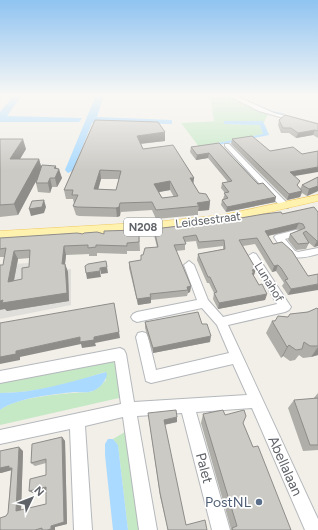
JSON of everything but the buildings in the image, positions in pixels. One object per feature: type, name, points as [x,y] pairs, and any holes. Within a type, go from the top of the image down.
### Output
[{"type":"main road","name":"Leidsestraat","points":[[0,236],[205,221],[285,206],[318,198]]},
{"type":"street","points":[[292,120],[318,126]]},
{"type":"street","points":[[227,145],[285,206]]},
{"type":"street","points":[[296,233],[279,237],[292,255],[298,256],[318,251]]},
{"type":"street","name":"Lunahof","points":[[221,322],[284,307],[253,256]]},
{"type":"street","points":[[136,317],[204,303],[189,265]]},
{"type":"street","name":"Abellalaan","points":[[204,303],[221,322],[314,530]]},
{"type":"street","points":[[142,337],[152,377],[237,357]]},
{"type":"street","points":[[0,377],[120,354],[148,530]]},
{"type":"street","points":[[0,437],[129,409],[256,401]]},
{"type":"street","name":"Palet","points":[[187,406],[221,530]]},
{"type":"street","points":[[77,420],[83,530]]},
{"type":"shaded area","points":[[56,261],[58,270],[71,269],[71,305],[0,319],[0,265]]},
{"type":"green space","points":[[214,120],[265,120],[264,122],[224,121],[225,124],[260,125],[263,134],[202,146],[200,148],[181,123],[219,121]]},
{"type":"green space","points":[[114,361],[117,365],[121,396],[119,398],[0,425],[0,410],[8,405],[31,398],[91,392],[98,388],[106,380],[105,372],[53,387],[13,393],[0,393],[0,381]]},
{"type":"green space","points":[[125,432],[139,530],[128,530],[118,445],[113,439]]},
{"type":"water","points":[[0,120],[81,120],[79,122],[0,122]]},
{"type":"water","points":[[86,120],[172,120],[172,124],[92,123],[74,168],[68,173],[65,170]]},
{"type":"water","points":[[224,121],[263,121],[269,135],[203,148],[202,146],[263,134],[260,125],[224,124]]},
{"type":"water","points":[[106,372],[107,375],[104,382],[93,391],[36,397],[16,402],[0,410],[0,393],[13,393],[40,389]]},
{"type":"water","points":[[108,439],[113,439],[118,445],[128,530],[113,530],[105,455],[105,444]]},
{"type":"place","name":"PostNL","points":[[259,502]]}]
